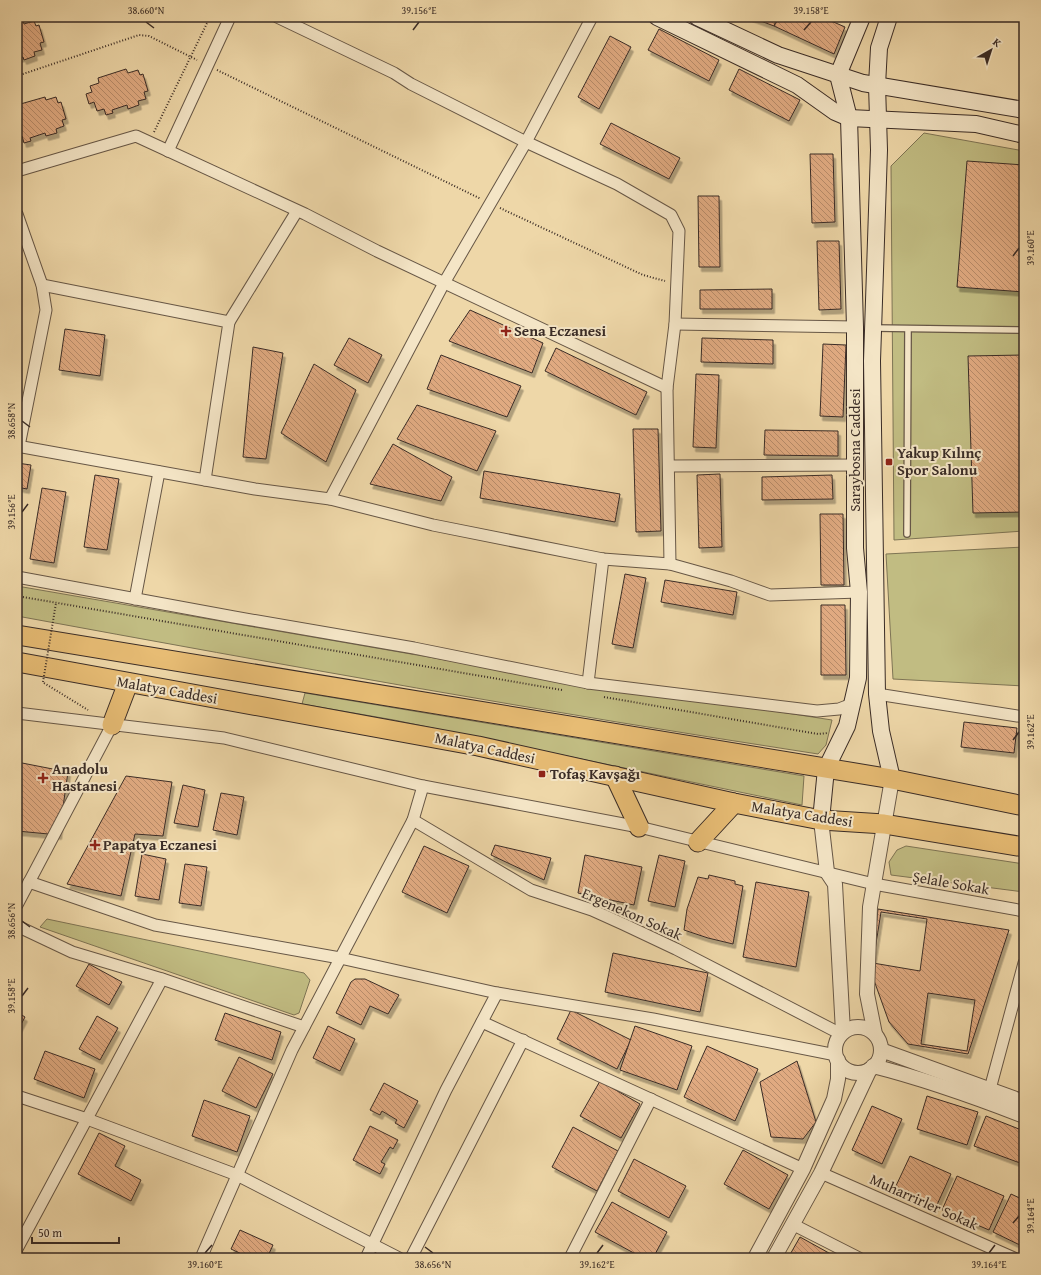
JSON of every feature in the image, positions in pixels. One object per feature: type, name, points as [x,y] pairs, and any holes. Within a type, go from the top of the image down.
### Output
[{"type":"highway","name":"Malatya Caddesi","points":[[17,635],[892,780],[1024,806]]},
{"type":"highway","name":"Malatya Caddesi","points":[[17,662],[478,746],[821,820],[884,824],[1024,847]]},
{"type":"highway","points":[[112,725],[128,683]]},
{"type":"highway","points":[[615,776],[639,827]]},
{"type":"highway","points":[[698,842],[734,802]]},
{"type":"main road","points":[[657,17],[797,85],[835,112],[849,118],[976,124],[1024,135]]},
{"type":"main road","points":[[698,17],[778,55],[838,75],[877,86],[1024,110]]},
{"type":"main road","points":[[838,75],[862,17]]},
{"type":"main road","name":"Saraybosna Caddesi","points":[[889,17],[879,48],[877,86],[878,120],[873,328],[877,694],[881,731],[892,780]]},
{"type":"main road","name":"Saraybosna Caddesi","points":[[821,820],[826,769],[848,726],[858,678],[859,592],[855,548],[855,327],[849,118],[838,75]]},
{"type":"street","points":[[168,151],[230,17]]},
{"type":"street","points":[[277,17],[394,73],[411,84],[526,142],[617,184],[670,215],[679,231],[675,324],[668,388],[670,564]]},
{"type":"street","points":[[330,498],[444,283],[526,142],[592,17]]},
{"type":"street","points":[[17,171],[136,136],[668,388]]},
{"type":"street","points":[[205,480],[229,322],[297,211]]},
{"type":"street","points":[[17,214],[42,286],[46,310],[18,446],[205,480],[330,498],[433,525],[603,559],[670,564],[731,581],[770,595],[859,592]]},
{"type":"street","points":[[42,286],[229,322]]},
{"type":"street","points":[[675,324],[855,327]]},
{"type":"street","points":[[669,466],[855,465]]},
{"type":"street","points":[[135,599],[159,472]]},
{"type":"street","points":[[588,683],[603,559]]},
{"type":"street","points":[[17,577],[414,648],[588,683],[817,711],[839,709],[852,704]]},
{"type":"street","points":[[877,694],[1024,717]]},
{"type":"street","name":"Şelale Sokak","points":[[17,713],[224,738],[423,786],[639,827],[874,884],[1024,911]]},
{"type":"street","points":[[17,905],[112,725]]},
{"type":"street","points":[[774,1258],[822,1173],[872,1068],[877,1062],[881,1050],[875,1034],[867,994],[870,907],[892,780]]},
{"type":"street","points":[[201,1258],[304,1027],[413,820],[423,786]]},
{"type":"street","name":"Ergenekon Sokak","points":[[413,820],[531,890],[592,910],[623,924],[842,1033]]},
{"type":"street","points":[[755,1258],[803,1169],[834,1099],[838,1079],[835,1048],[842,1033],[834,884],[827,872],[821,820]]},
{"type":"street","points":[[29,882],[155,925],[340,958],[497,992],[661,1021],[837,1057],[846,1069],[852,1072],[872,1068],[899,1073],[974,1097],[1024,1116]]},
{"type":"street","points":[[17,926],[72,952],[162,978],[304,1027]]},
{"type":"street","points":[[990,1089],[1023,970]]},
{"type":"street","points":[[17,1249],[162,978]]},
{"type":"street","points":[[366,1258],[446,1090],[497,992]]},
{"type":"street","points":[[482,1022],[803,1169]]},
{"type":"street","points":[[842,1033],[849,1028],[863,1027],[875,1034]]},
{"type":"street","points":[[411,1258],[523,1040]]},
{"type":"street","points":[[881,1050],[1024,1102]]},
{"type":"street","points":[[17,1096],[87,1119],[237,1175],[399,1258]]},
{"type":"street","points":[[570,1258],[651,1099]]},
{"type":"street","name":"Muharrirler Sokak","points":[[822,1173],[1014,1258]]},
{"type":"street","points":[[792,1224],[859,1258]]},
{"type":"lane","points":[[873,328],[1024,330]]},
{"type":"lane","points":[[907,534],[908,329]]},
{"type":"path","points":[[150,142],[210,17]]},
{"type":"path","points":[[17,76],[139,35],[149,36],[490,204],[643,275],[677,283]]},
{"type":"path","points":[[17,596],[563,691]]},
{"type":"path","points":[[56,603],[43,682],[93,713]]},
{"type":"path","points":[[602,697],[818,734],[838,732],[848,726]]},
{"type":"shaded area","points":[[924,133],[1024,151],[1024,531],[894,540],[891,166]]},
{"type":"shaded area","points":[[1024,547],[1024,686],[893,679],[886,554]]},
{"type":"shaded area","points":[[17,586],[469,664],[832,720],[826,745],[818,754],[617,722],[17,616]]},
{"type":"shaded area","points":[[305,693],[804,776],[802,805],[394,720],[302,704]]},
{"type":"shaded area","points":[[906,846],[1024,864],[1024,892],[891,875],[889,862],[897,850]]},
{"type":"shaded area","points":[[47,919],[304,973],[310,980],[299,1013],[294,1015],[40,927]]},
{"type":"building","points":[[750,17],[777,17],[774,26]]},
{"type":"building","points":[[780,17],[822,17],[845,27],[834,54],[774,26]]},
{"type":"building","points":[[23,20],[24,24],[34,21],[36,26],[39,25],[44,42],[40,43],[42,50],[34,52],[35,56],[24,60],[23,57],[17,58],[17,22]]},
{"type":"building","points":[[659,29],[719,60],[709,81],[648,50]]},
{"type":"building","points":[[610,36],[631,47],[599,109],[578,97]]},
{"type":"building","points":[[126,69],[128,73],[138,70],[140,75],[143,74],[148,91],[144,92],[146,99],[138,101],[139,105],[128,109],[127,105],[112,110],[113,113],[106,115],[104,109],[97,111],[94,102],[89,104],[86,94],[92,92],[90,86],[99,83],[98,78]]},
{"type":"building","points":[[739,69],[800,100],[789,121],[729,90]]},
{"type":"building","points":[[45,97],[46,100],[56,97],[58,103],[61,102],[66,119],[62,120],[64,126],[56,129],[57,133],[46,136],[45,133],[30,138],[31,141],[24,143],[22,136],[17,138],[17,105]]},
{"type":"building","points":[[611,123],[680,158],[669,179],[600,144]]},
{"type":"building","points":[[810,154],[833,154],[835,222],[812,223]]},
{"type":"building","points":[[967,161],[1024,165],[1024,292],[957,287]]},
{"type":"building","points":[[698,196],[719,196],[720,267],[699,267]]},
{"type":"building","points":[[817,241],[839,241],[841,309],[819,310]]},
{"type":"building","points":[[772,289],[772,309],[700,309],[700,290]]},
{"type":"building","points":[[470,310],[543,343],[532,373],[449,341]]},
{"type":"building","points":[[65,329],[105,335],[100,376],[59,370]]},
{"type":"building","points":[[349,338],[382,355],[368,383],[334,365]]},
{"type":"building","points":[[702,338],[773,340],[773,364],[701,362]]},
{"type":"building","points":[[823,344],[846,345],[843,417],[820,416]]},
{"type":"building","points":[[253,347],[283,353],[266,459],[243,457]]},
{"type":"building","points":[[556,348],[647,392],[636,415],[545,371]]},
{"type":"building","points":[[441,355],[521,386],[507,417],[427,389]]},
{"type":"building","points":[[1024,355],[1024,512],[973,513],[968,356]]},
{"type":"building","points":[[314,364],[356,390],[326,462],[281,433]]},
{"type":"building","points":[[696,374],[719,375],[716,448],[693,447]]},
{"type":"building","points":[[417,405],[496,431],[477,471],[397,439]]},
{"type":"building","points":[[633,429],[658,429],[661,531],[636,532]]},
{"type":"building","points":[[765,430],[838,431],[838,456],[764,455]]},
{"type":"building","points":[[393,444],[452,477],[441,501],[370,484]]},
{"type":"building","points":[[17,463],[31,465],[27,489],[17,487]]},
{"type":"building","points":[[484,471],[620,494],[615,522],[480,498]]},
{"type":"building","points":[[720,474],[722,547],[699,548],[697,475]]},
{"type":"building","points":[[95,475],[119,479],[107,550],[84,547]]},
{"type":"building","points":[[832,475],[833,499],[762,500],[762,477]]},
{"type":"building","points":[[42,488],[66,492],[54,563],[30,559]]},
{"type":"building","points":[[820,514],[843,514],[844,585],[821,585]]},
{"type":"building","points":[[625,574],[646,578],[633,648],[612,644]]},
{"type":"building","points":[[665,580],[737,592],[733,615],[661,602]]},
{"type":"building","points":[[821,605],[845,605],[846,675],[821,675]]},
{"type":"building","points":[[964,722],[1017,728],[1014,753],[961,747]]},
{"type":"building","points":[[17,762],[68,772],[59,835],[17,831]]},
{"type":"building","points":[[126,776],[172,782],[163,836],[135,834],[121,896],[67,884]]},
{"type":"building","points":[[183,785],[205,790],[198,827],[174,823]]},
{"type":"building","points":[[221,793],[244,797],[237,835],[213,830]]},
{"type":"building","points":[[495,845],[551,858],[544,880],[491,855]]},
{"type":"building","points":[[424,846],[469,866],[447,913],[402,892]]},
{"type":"building","points":[[142,854],[166,859],[159,900],[135,896]]},
{"type":"building","points":[[585,855],[642,867],[634,905],[578,893]]},
{"type":"building","points":[[659,855],[685,861],[675,907],[648,901]]},
{"type":"building","points":[[185,864],[207,867],[201,906],[179,903]]},
{"type":"building","points":[[709,875],[735,881],[735,884],[743,886],[733,944],[684,930],[687,909],[698,877],[708,879]]},
{"type":"building","points":[[756,882],[809,892],[796,967],[743,957]]},
{"type":"building","points":[[878,909],[1009,930],[968,1054],[908,1044],[889,1022],[871,972]],"holes":[[[881,912],[927,919],[920,971],[873,963]],[[928,993],[975,1000],[967,1051],[921,1044]]]},
{"type":"building","points":[[613,953],[708,973],[700,1012],[605,992]]},
{"type":"building","points":[[89,964],[122,982],[109,1005],[76,986]]},
{"type":"building","points":[[355,979],[365,979],[399,995],[388,1014],[370,1006],[361,1025],[336,1013],[351,982]]},
{"type":"building","points":[[571,1010],[631,1040],[617,1069],[557,1039]]},
{"type":"building","points":[[17,1012],[25,1017],[17,1032]]},
{"type":"building","points":[[225,1013],[281,1032],[272,1060],[215,1040]]},
{"type":"building","points":[[97,1016],[118,1028],[100,1060],[79,1049]]},
{"type":"building","points":[[328,1026],[355,1039],[340,1071],[313,1058]]},
{"type":"building","points":[[635,1026],[692,1046],[677,1090],[620,1070]]},
{"type":"building","points":[[707,1046],[758,1069],[735,1121],[684,1097]]},
{"type":"building","points":[[45,1051],[95,1069],[84,1098],[34,1079]]},
{"type":"building","points":[[239,1057],[273,1074],[256,1108],[222,1091]]},
{"type":"building","points":[[797,1061],[816,1122],[803,1139],[771,1137],[760,1082]]},
{"type":"building","points":[[600,1081],[640,1104],[621,1138],[580,1116]]},
{"type":"building","points":[[384,1083],[418,1101],[404,1128],[395,1123],[397,1120],[382,1111],[380,1115],[370,1110]]},
{"type":"building","points":[[927,1096],[978,1112],[967,1145],[917,1129]]},
{"type":"building","points":[[204,1100],[250,1116],[237,1152],[192,1136]]},
{"type":"building","points":[[872,1106],[902,1119],[882,1164],[852,1150]]},
{"type":"building","points":[[986,1116],[1024,1131],[1024,1152],[1020,1163],[974,1146]]},
{"type":"building","points":[[370,1126],[398,1140],[393,1149],[390,1147],[381,1162],[385,1164],[380,1174],[353,1160]]},
{"type":"building","points":[[573,1127],[618,1151],[597,1191],[552,1167]]},
{"type":"building","points":[[99,1133],[125,1146],[115,1166],[141,1180],[131,1201],[78,1174]]},
{"type":"building","points":[[743,1150],[788,1175],[769,1209],[724,1184]]},
{"type":"building","points":[[910,1156],[951,1174],[936,1207],[895,1188]]},
{"type":"building","points":[[634,1159],[686,1186],[669,1218],[618,1191]]},
{"type":"building","points":[[957,1176],[1004,1196],[989,1230],[942,1210]]},
{"type":"building","points":[[1011,1194],[1024,1200],[1024,1247],[993,1232]]},
{"type":"building","points":[[612,1202],[667,1232],[653,1258],[643,1258],[595,1232]]},
{"type":"building","points":[[240,1230],[273,1245],[267,1258],[250,1258],[231,1249]]},
{"type":"building","points":[[800,1237],[838,1258],[788,1258]]},
{"type":"place","name":"Sena Eczanesi","points":[[506,331]]},
{"type":"place","name":"Yakup Kılınç Spor Salonu","points":[[889,462]]},
{"type":"place","name":"Tofaş Kavşağı","points":[[542,774]]},
{"type":"place","name":"Anadolu Hastanesi","points":[[43,778]]},
{"type":"place","name":"Papatya Eczanesi","points":[[95,845]]}]
